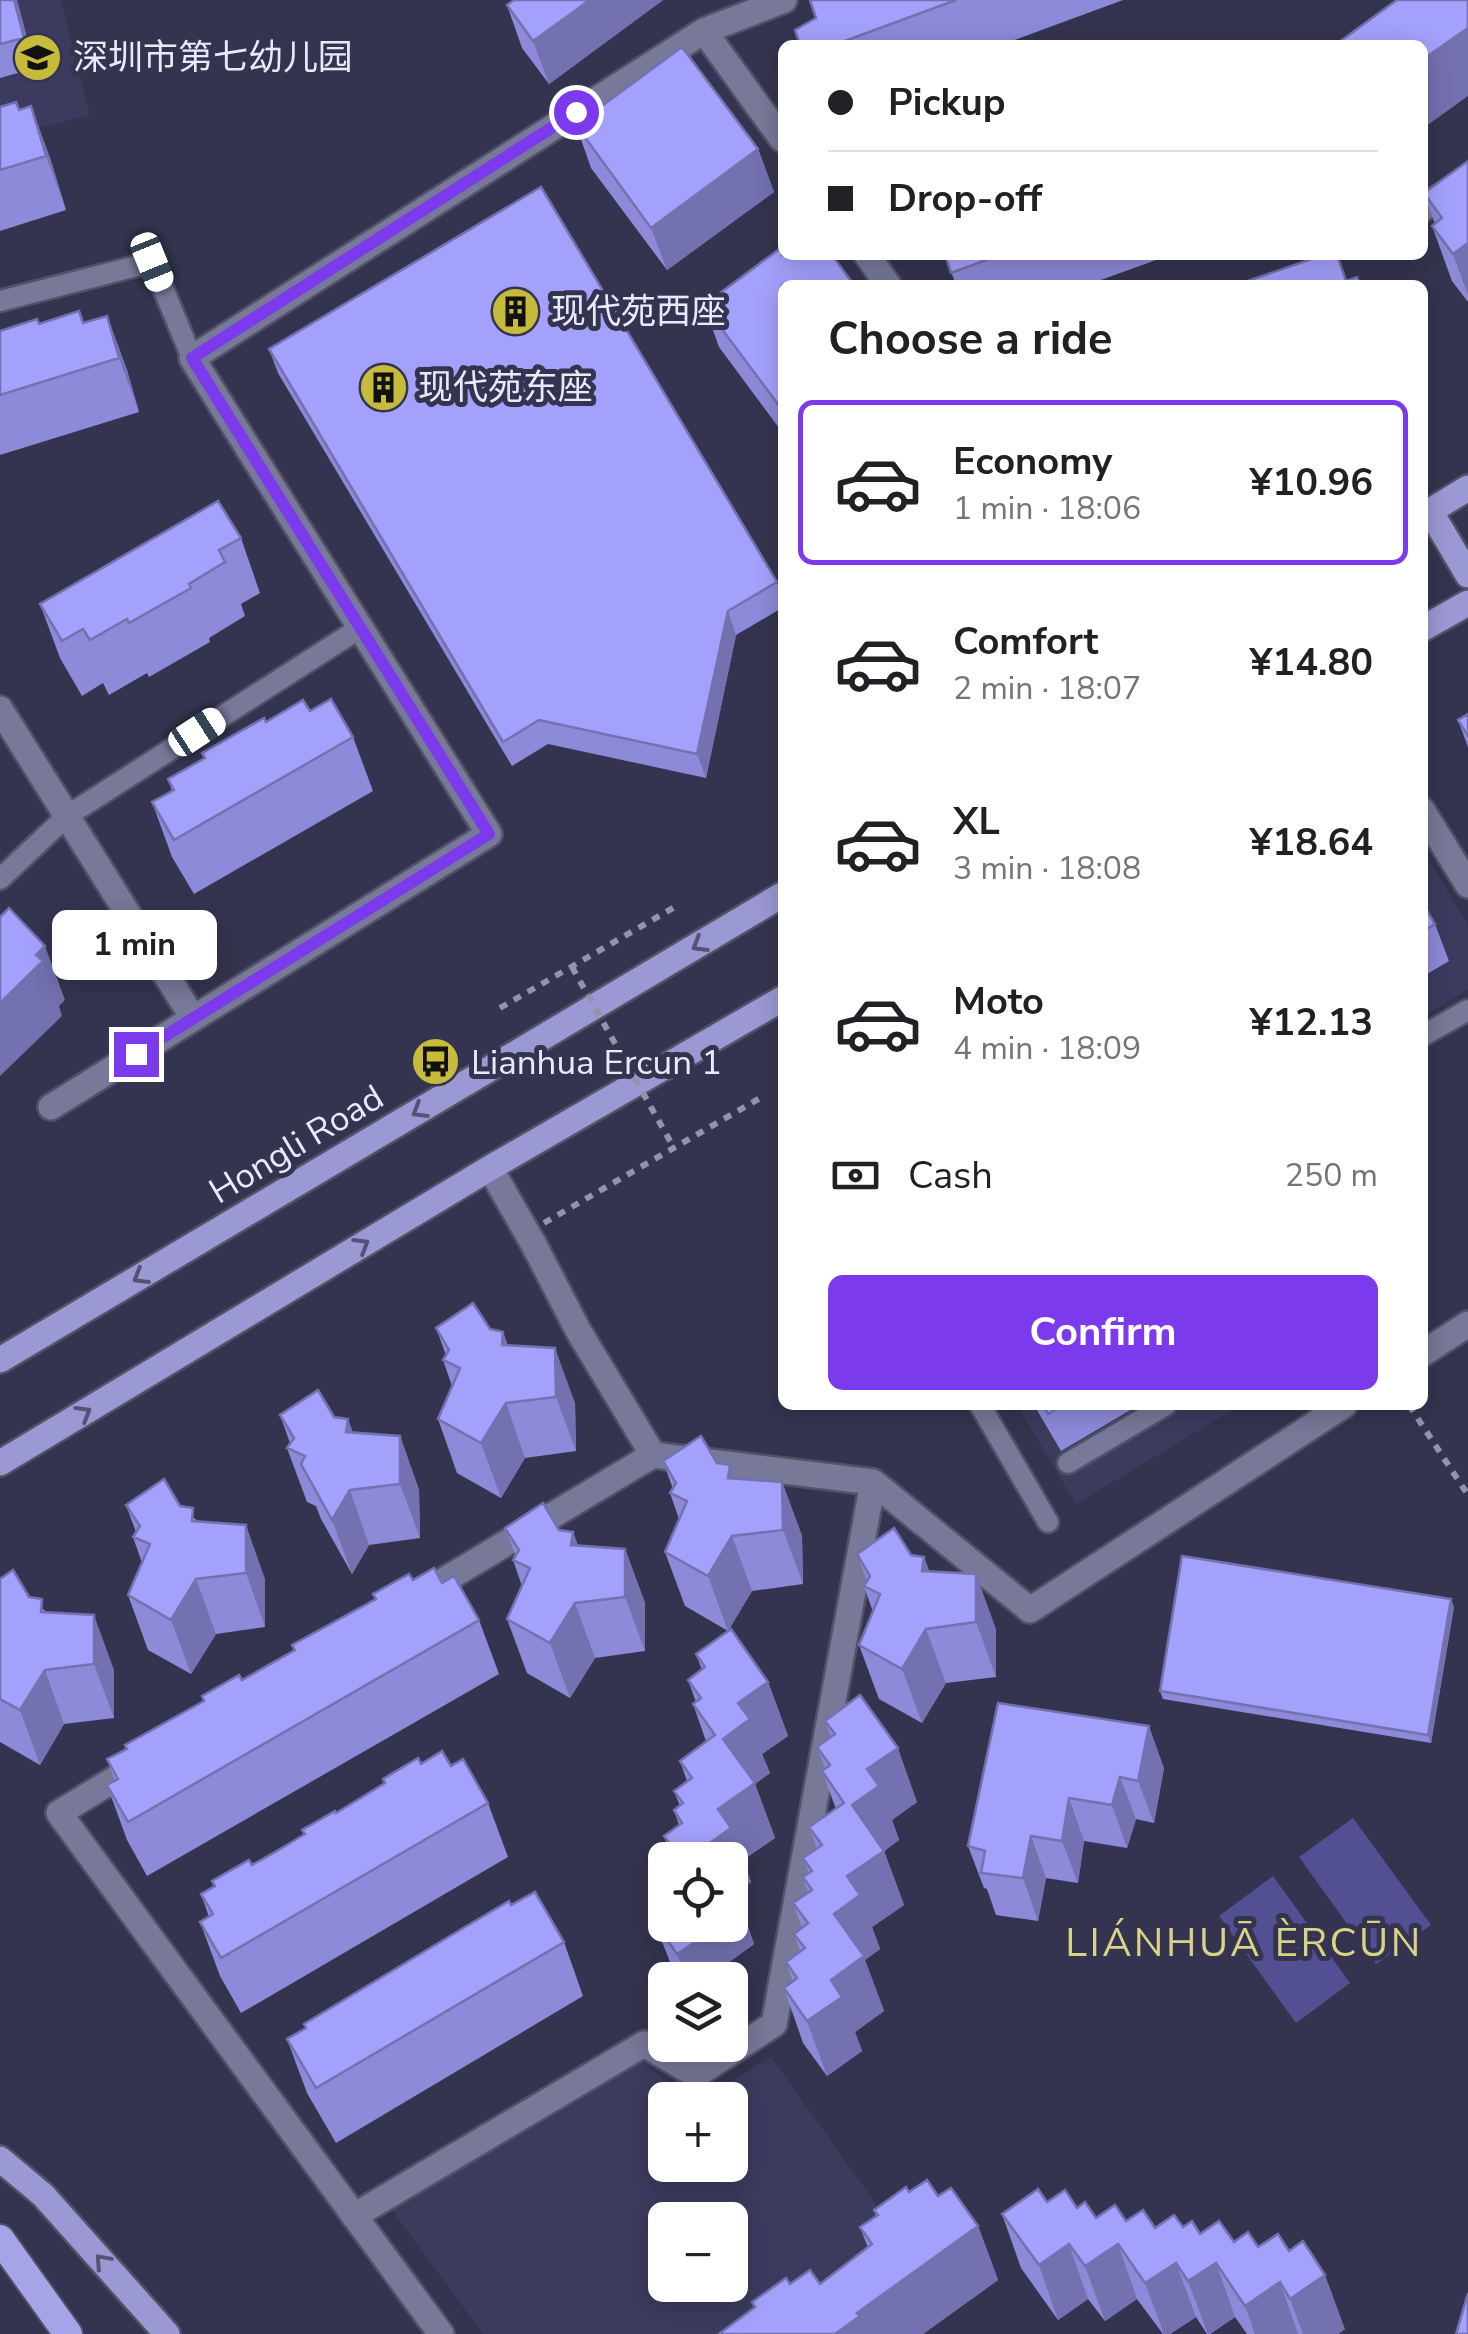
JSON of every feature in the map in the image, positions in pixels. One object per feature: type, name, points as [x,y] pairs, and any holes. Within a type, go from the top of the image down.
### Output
[{"type":"highway","points":[[0,2239],[68,2334]]},
{"type":"main road","points":[[1428,512],[1468,488]]},
{"type":"main road","points":[[1428,516],[1468,575]]},
{"type":"main road","points":[[1428,626],[1468,603]]},
{"type":"main road","name":"Hongli Road","points":[[0,1360],[778,897]]},
{"type":"main road","points":[[0,1462],[778,1000]]},
{"type":"main road","points":[[0,2158],[43,2195],[166,2334]]},
{"type":"street","points":[[52,1106],[489,834],[192,358],[704,30],[784,0]]},
{"type":"street","points":[[704,30],[778,133]]},
{"type":"street","points":[[1428,205],[1468,179]]},
{"type":"street","points":[[0,709],[193,1018]]},
{"type":"street","points":[[1428,820],[1468,884]]},
{"type":"street","points":[[490,1168],[579,1332],[653,1455]]},
{"type":"street","points":[[1428,1350],[1468,1324]]},
{"type":"street","points":[[873,1482],[1030,1610],[1336,1410]]},
{"type":"street","points":[[398,1608],[653,1455],[873,1482],[923,1522]]},
{"type":"street","points":[[354,2216],[644,2044],[696,2075],[774,2024],[873,1482]]},
{"type":"street","points":[[161,1752],[59,1813],[441,2334]]},
{"type":"lane","points":[[0,301],[152,262],[192,358]]},
{"type":"lane","points":[[0,880],[67,816],[360,628]]},
{"type":"lane","points":[[1428,1033],[1468,1010]]},
{"type":"lane","points":[[983,1410],[1048,1522]]},
{"type":"lane","points":[[1068,1462],[1157,1410]]},
{"type":"path","points":[[500,1008],[680,904]]},
{"type":"path","points":[[572,967],[674,1148]]},
{"type":"path","points":[[544,1223],[762,1097]]},
{"type":"path","points":[[1412,1410],[1468,1495]]},
{"type":"shaded area","name":"深圳市第七幼儿园","points":[[0,0],[61,0],[90,115],[0,138]]},
{"type":"shaded area","points":[[1428,859],[1468,925],[1468,989],[1428,1014]]},
{"type":"shaded area","points":[[1020,1410],[1233,1410],[1076,1504]]},
{"type":"shaded area","points":[[1353,1818],[1431,1925],[1376,1964],[1299,1857]]},
{"type":"shaded area","points":[[1273,1876],[1350,1983],[1296,2023],[1219,1916]]},
{"type":"shaded area","points":[[771,2057],[895,2231],[751,2334],[483,2334],[390,2207],[642,2062],[668,2082],[648,2082],[648,2182],[748,2182],[748,2082],[730,2082]]},
{"type":"building","points":[[0,0],[14,0],[24,38],[0,44]]},
{"type":"building","points":[[514,0],[590,0],[533,41],[507,5]]},
{"type":"building","points":[[810,0],[956,0],[848,40],[798,40],[795,30],[816,18]]},
{"type":"building","points":[[1397,0],[1468,0],[1468,28],[1428,56],[1428,40],[1342,40]]},
{"type":"building","points":[[682,47],[758,149],[651,228],[576,125]]},
{"type":"building","points":[[16,102],[19,110],[31,106],[46,156],[0,170],[0,107]]},
{"type":"building","points":[[1468,161],[1468,243],[1453,254],[1432,226],[1442,218],[1428,199],[1428,190]]},
{"type":"building","points":[[541,187],[777,582],[728,611],[697,754],[539,720],[503,742],[269,349]]},
{"type":"building","points":[[778,250],[778,260],[836,260],[850,280],[778,280],[778,404],[704,305]]},
{"type":"building","points":[[947,260],[986,260],[951,273]]},
{"type":"building","points":[[1308,260],[1339,260],[1346,280],[1250,280]]},
{"type":"building","points":[[79,311],[83,323],[107,316],[119,358],[0,395],[0,331]]},
{"type":"building","points":[[218,501],[241,538],[219,550],[225,562],[189,584],[191,588],[129,623],[127,619],[90,640],[83,629],[62,641],[40,604]]},
{"type":"building","points":[[331,699],[353,737],[174,840],[152,802],[174,790],[168,779],[205,758],[202,753],[264,718],[266,722],[303,700],[310,711]]},
{"type":"building","points":[[1468,714],[1468,736],[1458,720]]},
{"type":"building","points":[[9,908],[45,946],[36,955],[43,961],[0,1003],[0,917]]},
{"type":"building","points":[[473,1303],[490,1329],[503,1332],[502,1345],[555,1348],[556,1397],[506,1403],[481,1443],[438,1419],[460,1368],[443,1360],[449,1350],[436,1328]]},
{"type":"building","points":[[318,1390],[334,1417],[348,1419],[346,1432],[400,1436],[400,1484],[350,1490],[332,1520],[301,1464],[305,1456],[287,1448],[294,1438],[280,1415]]},
{"type":"building","points":[[701,1436],[717,1463],[730,1465],[728,1478],[782,1482],[783,1530],[732,1536],[708,1576],[665,1552],[687,1501],[670,1493],[676,1483],[663,1461]]},
{"type":"building","points":[[164,1479],[180,1506],[193,1508],[192,1521],[246,1525],[246,1573],[196,1579],[171,1620],[128,1595],[150,1544],[133,1537],[140,1526],[126,1505]]},
{"type":"building","points":[[543,1503],[559,1530],[573,1532],[571,1545],[625,1549],[625,1597],[575,1603],[550,1643],[507,1619],[530,1568],[513,1560],[519,1550],[505,1528]]},
{"type":"building","points":[[894,1528],[911,1555],[924,1557],[922,1571],[976,1574],[976,1622],[926,1629],[902,1669],[859,1645],[880,1594],[864,1586],[870,1576],[857,1554]]},
{"type":"building","points":[[1182,1556],[1451,1599],[1428,1735],[1160,1691]]},
{"type":"building","points":[[434,1568],[442,1583],[454,1576],[479,1620],[128,1822],[107,1785],[118,1779],[107,1759],[204,1701],[202,1696],[239,1675],[242,1680],[295,1650],[292,1645],[376,1599],[373,1594],[409,1574],[413,1580]]},
{"type":"building","points":[[13,1570],[29,1597],[42,1599],[41,1612],[94,1615],[94,1664],[45,1670],[20,1710],[0,1699],[0,1579]]},
{"type":"building","points":[[731,1629],[768,1682],[738,1703],[750,1719],[723,1739],[755,1783],[718,1809],[731,1828],[711,1842],[668,1842],[664,1836],[682,1823],[674,1810],[683,1803],[674,1791],[692,1778],[680,1761],[715,1735],[693,1704],[701,1698],[688,1680],[705,1667],[696,1654]]},
{"type":"building","points":[[860,1695],[898,1748],[867,1769],[879,1786],[852,1805],[884,1851],[847,1876],[860,1895],[834,1914],[864,1956],[831,1980],[842,1997],[807,2021],[784,1988],[797,1978],[786,1962],[805,1948],[794,1934],[808,1923],[793,1903],[812,1890],[803,1877],[812,1871],[803,1858],[822,1845],[809,1827],[844,1803],[822,1771],[830,1765],[817,1747],[835,1734],[825,1721]]},
{"type":"building","points":[[998,1703],[1149,1726],[1138,1781],[1120,1777],[1112,1805],[1069,1798],[1062,1841],[1031,1836],[1023,1878],[981,1873],[985,1851],[968,1846]]},
{"type":"building","points":[[442,1751],[451,1766],[463,1759],[488,1803],[221,1958],[200,1922],[213,1914],[201,1894],[215,1886],[212,1881],[249,1860],[252,1865],[277,1851],[305,1834],[302,1830],[385,1783],[383,1779],[418,1758],[421,1764]]},
{"type":"building","points":[[535,1892],[564,1942],[316,2088],[287,2039],[306,2028],[304,2024],[465,1927],[509,1901],[511,1905]]},
{"type":"building","points":[[669,1942],[695,1942],[677,1954]]},
{"type":"building","points":[[927,2180],[938,2196],[951,2188],[978,2226],[857,2313],[860,2316],[835,2334],[719,2334],[755,2307],[752,2302],[786,2278],[790,2284],[810,2270],[820,2284],[872,2244],[860,2227],[878,2215],[874,2210],[906,2187],[909,2192]]},
{"type":"building","points":[[1038,2189],[1047,2202],[1065,2190],[1077,2208],[1085,2202],[1096,2218],[1115,2205],[1126,2221],[1143,2210],[1155,2228],[1174,2215],[1183,2227],[1192,2221],[1200,2234],[1219,2221],[1234,2242],[1248,2232],[1258,2247],[1278,2234],[1289,2251],[1303,2241],[1325,2275],[1290,2299],[1280,2282],[1245,2306],[1216,2263],[1188,2281],[1176,2263],[1145,2283],[1118,2244],[1085,2266],[1069,2244],[1039,2265],[1002,2214]]},
{"type":"building","points":[[1468,2293],[1468,2334],[1456,2334]]},
{"type":"place","name":"深圳市第七幼儿园","points":[[38,57]]},
{"type":"place","name":"现代苑西座","points":[[516,311]]},
{"type":"place","name":"现代苑东座","points":[[383,387]]},
{"type":"place","name":"Lianhua Ercun 1","points":[[436,1062]]},
{"type":"district","name":"LIÁNHUĀ ÈRCŪN","points":[[1244,1942]]},
{"type":"route","points":[[136,1054],[489,834],[192,358],[576,112]]}]
